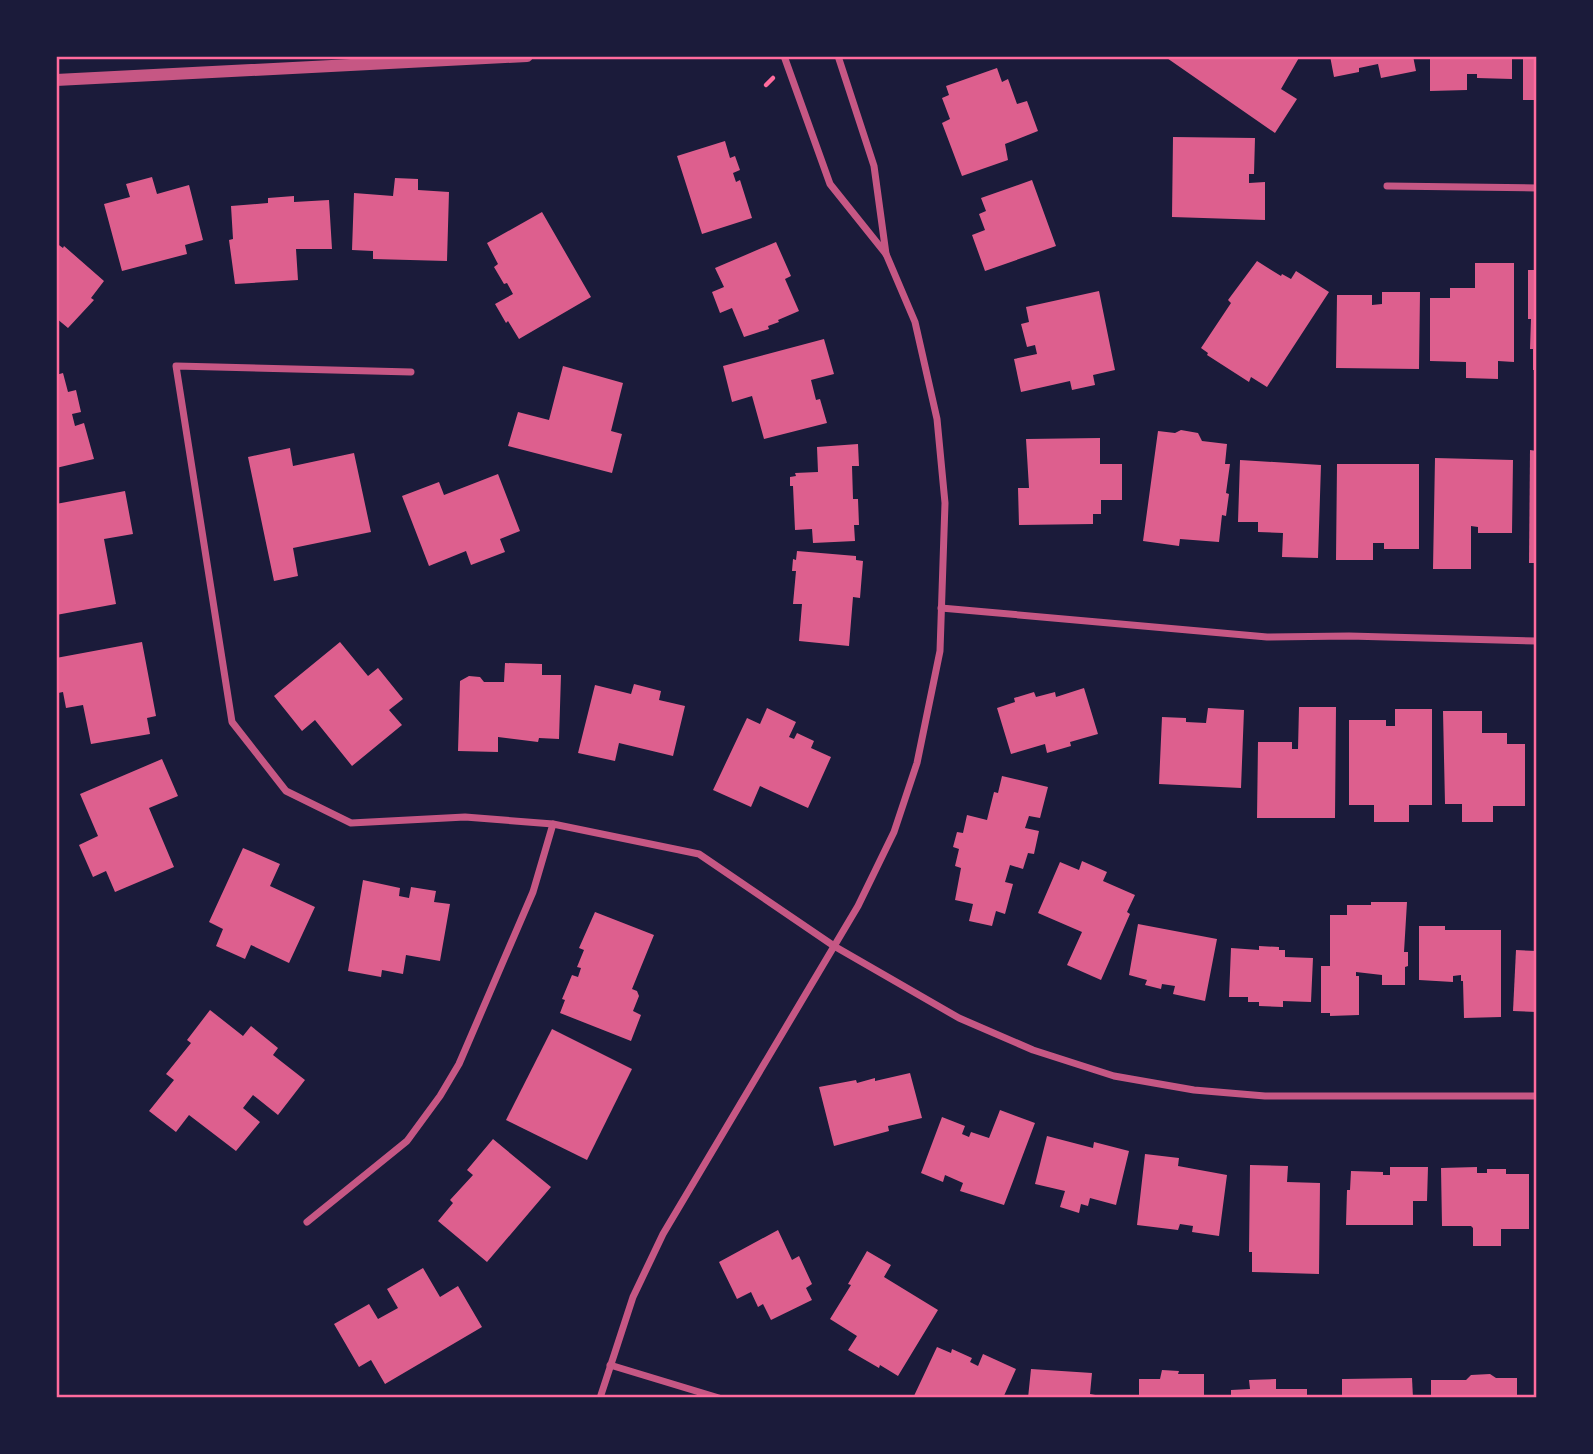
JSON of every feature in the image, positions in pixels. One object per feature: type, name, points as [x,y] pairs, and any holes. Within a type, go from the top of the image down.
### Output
[{"type":"street","points":[[56,80],[527,56]]},
{"type":"street","points":[[785,56],[830,184],[886,254]]},
{"type":"street","points":[[600,1398],[633,1297],[663,1234],[858,906],[894,832],[917,763],[940,651],[946,503],[937,419],[915,322],[886,254],[874,166],[838,56]]},
{"type":"street","points":[[1387,186],[1537,188]]},
{"type":"street","points":[[411,372],[176,366],[232,722],[286,791],[351,823],[465,817],[552,824],[699,854],[834,946],[971,1023],[1071,1063],[1155,1084],[1265,1096],[1537,1097]]},
{"type":"street","points":[[941,608],[1267,637],[1349,636],[1537,641]]},
{"type":"street","points":[[307,1222],[407,1141],[440,1096],[459,1065],[533,892],[552,824]]},
{"type":"street","points":[[610,1365],[719,1398]]},
{"type":"building","points":[[1164,56],[1300,56],[1281,89],[1297,99],[1275,133]]},
{"type":"building","points":[[1330,56],[1413,56],[1416,71],[1381,78],[1378,64],[1359,68],[1359,72],[1334,77]]},
{"type":"building","points":[[1430,56],[1512,56],[1512,79],[1477,78],[1477,74],[1467,74],[1467,90],[1430,91]]},
{"type":"building","points":[[1523,56],[1537,56],[1537,100],[1523,100]]},
{"type":"building","points":[[997,68],[1002,82],[1008,79],[1017,104],[1027,101],[1038,131],[1005,144],[1008,160],[962,176],[942,123],[950,119],[942,98],[949,95],[946,86]]},
{"type":"building","points":[[1173,137],[1255,138],[1254,174],[1249,174],[1249,183],[1265,182],[1265,220],[1172,217]]},
{"type":"building","points":[[725,141],[730,158],[735,156],[740,170],[733,173],[736,182],[740,180],[752,218],[702,234],[677,156]]},
{"type":"building","points":[[152,177],[157,194],[189,185],[203,240],[185,245],[187,254],[122,271],[104,204],[130,197],[126,184]]},
{"type":"building","points":[[395,178],[418,179],[418,190],[449,192],[447,261],[373,259],[373,251],[352,250],[354,193],[393,196]]},
{"type":"building","points":[[1032,180],[1056,246],[985,271],[972,235],[985,230],[979,214],[986,211],[981,198]]},
{"type":"building","points":[[294,196],[294,202],[329,200],[332,249],[296,249],[298,280],[235,284],[229,240],[233,239],[231,206],[268,203],[268,198]]},
{"type":"building","points":[[542,212],[591,297],[519,339],[495,304],[513,294],[494,267],[498,264],[487,243]]},
{"type":"building","points":[[776,242],[791,276],[785,279],[799,311],[768,326],[769,329],[744,337],[732,308],[720,313],[712,292],[724,287],[715,268]]},
{"type":"building","points":[[56,243],[63,248],[64,246],[104,281],[91,298],[94,300],[68,328],[56,318]]},
{"type":"building","points":[[1257,261],[1291,279],[1296,271],[1329,292],[1267,387],[1251,377],[1249,382],[1207,355],[1201,348],[1231,303],[1228,300]]},
{"type":"building","points":[[1475,263],[1514,263],[1514,362],[1498,361],[1498,379],[1466,378],[1466,362],[1430,361],[1430,298],[1450,298],[1450,288],[1475,288]]},
{"type":"building","points":[[1528,270],[1537,270],[1537,370],[1533,370],[1533,349],[1530,349]]},
{"type":"building","points":[[1099,291],[1115,370],[1093,375],[1095,385],[1072,390],[1070,381],[1021,392],[1014,359],[1037,354],[1035,345],[1027,347],[1021,324],[1029,322],[1026,307]]},
{"type":"building","points":[[1382,292],[1420,292],[1419,369],[1336,368],[1337,295],[1372,295],[1372,305],[1382,304]]},
{"type":"building","points":[[824,339],[834,374],[811,380],[816,400],[820,399],[827,423],[764,439],[752,396],[732,402],[723,366]]},
{"type":"building","points":[[563,366],[623,383],[611,431],[622,434],[612,473],[508,446],[518,412],[549,420]]},
{"type":"building","points":[[63,373],[68,392],[76,390],[81,412],[72,414],[75,426],[84,423],[94,459],[56,468],[56,375]]},
{"type":"building","points":[[1181,430],[1198,433],[1202,441],[1227,444],[1225,464],[1230,464],[1226,493],[1229,494],[1226,516],[1222,515],[1219,542],[1180,539],[1179,546],[1143,541],[1158,431],[1175,433]]},
{"type":"building","points":[[1100,438],[1100,464],[1122,464],[1122,500],[1101,500],[1101,514],[1093,514],[1093,524],[1019,525],[1018,488],[1029,488],[1026,439]]},
{"type":"building","points":[[858,444],[859,466],[852,466],[853,499],[858,499],[859,525],[854,525],[855,541],[813,543],[812,529],[795,530],[793,486],[790,486],[790,477],[796,476],[795,473],[818,472],[817,447]]},
{"type":"building","points":[[290,448],[293,466],[354,453],[371,532],[293,548],[298,576],[274,581],[248,457]]},
{"type":"building","points":[[1530,450],[1537,451],[1537,563],[1529,563]]},
{"type":"building","points":[[1435,458],[1513,460],[1512,533],[1478,533],[1478,527],[1471,526],[1471,569],[1433,569]]},
{"type":"building","points":[[1240,460],[1321,465],[1318,558],[1282,557],[1283,533],[1258,532],[1258,522],[1238,522]]},
{"type":"building","points":[[1337,464],[1419,464],[1419,549],[1384,549],[1384,543],[1373,543],[1373,560],[1336,560]]},
{"type":"building","points":[[498,474],[520,531],[500,539],[505,552],[471,565],[466,551],[429,566],[402,496],[439,482],[444,495]]},
{"type":"building","points":[[125,491],[133,534],[104,539],[116,604],[56,615],[56,504]]},
{"type":"building","points":[[797,551],[856,556],[856,560],[863,561],[860,598],[853,597],[849,646],[799,641],[802,604],[793,604],[796,571],[792,571]]},
{"type":"building","points":[[142,642],[156,716],[147,718],[150,734],[91,744],[83,705],[66,708],[63,692],[58,693],[56,658]]},
{"type":"building","points":[[340,642],[368,676],[378,668],[403,699],[389,710],[402,725],[352,766],[315,720],[302,731],[274,696]]},
{"type":"building","points":[[505,663],[542,664],[542,675],[561,675],[559,739],[539,738],[538,742],[498,737],[498,752],[458,751],[460,681],[469,676],[480,677],[484,682],[504,682]]},
{"type":"building","points":[[634,684],[661,691],[659,700],[685,706],[673,756],[619,743],[615,761],[578,753],[595,685],[631,694]]},
{"type":"building","points":[[1084,688],[1098,734],[1070,742],[1071,746],[1047,753],[1045,744],[1011,754],[997,708],[1015,702],[1014,698],[1034,692],[1036,697],[1055,692],[1056,697]]},
{"type":"building","points":[[1299,707],[1336,707],[1335,818],[1257,818],[1258,742],[1292,742],[1292,749],[1298,749]]},
{"type":"building","points":[[767,708],[796,722],[789,737],[794,739],[797,733],[814,741],[811,748],[831,757],[808,808],[760,786],[751,807],[713,790],[747,718],[760,724]]},
{"type":"building","points":[[1208,708],[1244,710],[1241,788],[1159,784],[1162,717],[1186,718],[1186,722],[1206,723]]},
{"type":"building","points":[[1395,709],[1432,709],[1432,805],[1409,805],[1409,822],[1374,822],[1374,805],[1349,805],[1349,720],[1386,720],[1386,726],[1395,726]]},
{"type":"building","points":[[1443,711],[1482,711],[1482,733],[1507,733],[1507,744],[1525,744],[1525,806],[1493,806],[1493,822],[1462,822],[1462,804],[1445,804]]},
{"type":"building","points":[[162,759],[178,796],[149,808],[174,867],[115,892],[106,871],[93,877],[79,845],[98,836],[80,794]]},
{"type":"building","points":[[1002,776],[1048,787],[1040,818],[1029,816],[1025,828],[1039,831],[1034,854],[1028,853],[1023,869],[1010,865],[1005,882],[1013,884],[1005,914],[996,911],[992,926],[969,921],[973,904],[955,900],[961,868],[955,866],[959,849],[953,847],[957,832],[963,833],[967,815],[987,820],[994,792],[998,793]]},
{"type":"building","points":[[243,848],[280,864],[270,886],[315,907],[289,963],[251,945],[245,959],[216,946],[223,929],[209,922]]},
{"type":"building","points":[[1082,861],[1107,872],[1103,881],[1135,895],[1127,912],[1130,914],[1101,980],[1067,965],[1082,932],[1038,913],[1060,862],[1079,870]]},
{"type":"building","points":[[363,880],[400,888],[399,896],[409,898],[411,887],[436,891],[434,902],[450,904],[440,961],[406,955],[403,974],[382,970],[381,977],[348,971]]},
{"type":"building","points":[[1371,902],[1407,902],[1404,952],[1408,952],[1408,966],[1405,967],[1405,985],[1382,985],[1382,975],[1356,972],[1356,976],[1359,976],[1359,1015],[1330,1016],[1330,1013],[1321,1013],[1321,966],[1330,966],[1330,915],[1347,915],[1347,905],[1371,905]]},
{"type":"building","points":[[595,912],[654,935],[632,989],[637,991],[639,996],[633,1011],[641,1015],[631,1041],[560,1013],[565,1000],[562,999],[572,975],[578,977],[581,968],[577,967],[584,950],[579,948]]},
{"type":"building","points":[[1138,924],[1217,939],[1205,1001],[1173,994],[1175,986],[1162,984],[1161,989],[1145,985],[1147,980],[1129,975]]},
{"type":"building","points":[[1419,926],[1445,926],[1445,930],[1501,930],[1501,1017],[1464,1018],[1461,975],[1453,976],[1453,982],[1419,980]]},
{"type":"building","points":[[1259,946],[1279,947],[1279,950],[1285,950],[1285,957],[1313,958],[1311,1002],[1283,1001],[1283,1007],[1259,1006],[1259,1002],[1248,1002],[1248,997],[1229,997],[1231,948],[1259,950]]},
{"type":"building","points":[[1516,950],[1537,951],[1537,1012],[1513,1011]]},
{"type":"building","points":[[210,1010],[243,1036],[251,1026],[278,1048],[273,1055],[305,1080],[278,1115],[253,1095],[243,1108],[260,1122],[236,1151],[189,1115],[176,1132],[149,1111],[174,1080],[166,1074],[191,1043],[187,1040]]},
{"type":"building","points":[[552,1029],[632,1069],[587,1160],[506,1120]]},
{"type":"building","points":[[910,1073],[922,1118],[888,1126],[889,1131],[834,1146],[819,1087],[856,1080],[857,1083],[875,1078],[875,1081]]},
{"type":"building","points":[[1000,1110],[1035,1123],[1004,1205],[960,1191],[963,1183],[945,1175],[943,1182],[921,1173],[942,1117],[965,1126],[962,1134],[969,1137],[971,1132],[989,1138]]},
{"type":"building","points":[[1047,1136],[1093,1148],[1094,1142],[1129,1151],[1116,1205],[1090,1198],[1088,1206],[1081,1204],[1079,1213],[1060,1207],[1065,1191],[1035,1184]]},
{"type":"building","points":[[493,1139],[551,1187],[487,1262],[438,1221],[453,1203],[450,1200],[473,1175],[467,1170]]},
{"type":"building","points":[[1145,1154],[1179,1158],[1178,1166],[1227,1175],[1219,1236],[1192,1232],[1193,1226],[1180,1224],[1178,1230],[1137,1225]]},
{"type":"building","points":[[1250,1165],[1288,1166],[1287,1182],[1320,1183],[1319,1274],[1252,1272],[1252,1252],[1249,1252]]},
{"type":"building","points":[[1390,1167],[1428,1167],[1427,1201],[1413,1201],[1413,1225],[1346,1225],[1347,1190],[1350,1190],[1351,1171],[1383,1172],[1383,1175],[1390,1175]]},
{"type":"building","points":[[1477,1167],[1477,1173],[1487,1173],[1487,1169],[1506,1169],[1506,1174],[1529,1174],[1529,1229],[1501,1229],[1501,1246],[1473,1246],[1471,1226],[1442,1226],[1441,1168]]},
{"type":"building","points":[[778,1230],[792,1260],[799,1256],[812,1284],[806,1288],[812,1300],[771,1320],[763,1304],[758,1307],[751,1292],[737,1299],[719,1262]]},
{"type":"building","points":[[867,1251],[891,1265],[884,1277],[938,1310],[898,1376],[848,1350],[857,1336],[830,1319],[851,1285],[848,1284]]},
{"type":"building","points":[[423,1268],[440,1297],[458,1286],[482,1327],[385,1384],[371,1360],[359,1367],[334,1324],[369,1304],[378,1319],[398,1308],[387,1289]]},
{"type":"building","points":[[937,1347],[951,1353],[952,1349],[972,1358],[970,1362],[978,1366],[983,1354],[1016,1369],[1003,1398],[913,1398]]},
{"type":"building","points":[[1031,1369],[1092,1373],[1090,1394],[1111,1398],[1028,1398]]},
{"type":"building","points":[[1162,1370],[1179,1371],[1178,1374],[1204,1374],[1204,1398],[1139,1398],[1139,1379],[1160,1379]]},
{"type":"building","points":[[1490,1374],[1496,1378],[1517,1378],[1517,1398],[1431,1398],[1431,1380],[1466,1380],[1471,1375]]},
{"type":"building","points":[[1412,1378],[1413,1398],[1342,1398],[1342,1379]]},
{"type":"building","points":[[1276,1379],[1276,1389],[1307,1389],[1307,1398],[1231,1398],[1231,1390],[1250,1389],[1249,1380]]}]
